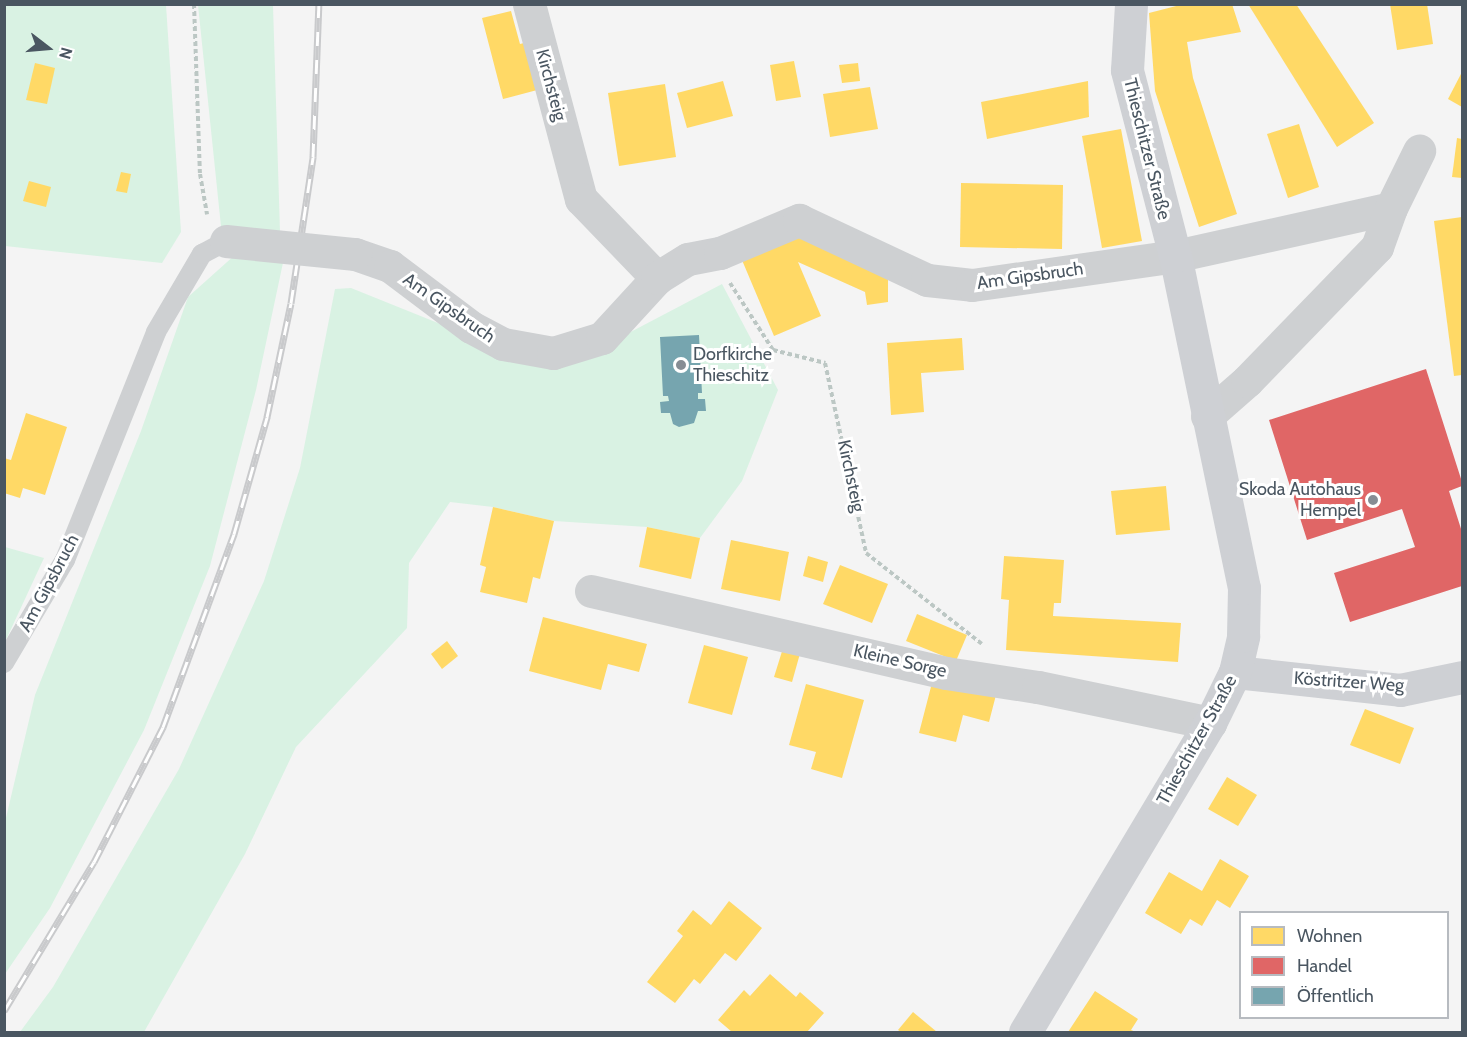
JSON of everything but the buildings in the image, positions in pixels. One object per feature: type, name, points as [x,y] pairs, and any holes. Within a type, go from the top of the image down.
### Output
[{"type":"main road","name":"Thieschitzer Straße","points":[[1025,1032],[1210,723],[1235,672],[1244,636],[1244,588],[1174,256],[1127,70],[1131,4]]},
{"type":"main road","name":"Köstritzer Weg","points":[[1235,672],[1400,690],[1462,677]]},
{"type":"street","name":"Kirchsteig","points":[[529,4],[581,199],[657,278]]},
{"type":"street","points":[[1207,416],[1247,381],[1377,247],[1391,208],[1419,151]]},
{"type":"street","points":[[1174,256],[1391,208]]},
{"type":"street","name":"Am Gipsbruch","points":[[221,243],[356,254],[390,266],[471,327],[502,344],[553,353],[602,338],[657,278],[688,259],[720,253],[799,220],[927,280],[972,285],[1174,256]]},
{"type":"street","name":"Kleine Sorge","points":[[591,591],[946,673],[1038,687],[1210,723]]},
{"type":"lane","name":"Am Gipsbruch","points":[[4,663],[65,560],[156,332],[202,254],[221,243]]},
{"type":"path","points":[[194,4],[200,174],[221,243]]},
{"type":"path","name":"Kirchsteig","points":[[688,259],[729,283],[773,350],[825,363],[866,553],[991,651]]},
{"type":"green space","points":[[5,5],[166,5],[181,232],[162,263],[5,246]]},
{"type":"green space","points":[[198,5],[273,5],[280,232],[222,236]]},
{"type":"green space","points":[[236,254],[284,258],[256,390],[210,566],[144,730],[50,908],[5,974],[5,822],[35,695],[141,431],[188,297]]},
{"type":"green space","points":[[722,284],[778,390],[742,481],[700,538],[647,527],[554,521],[493,507],[450,502],[409,563],[407,628],[296,747],[245,854],[144,1032],[20,1032],[53,987],[179,769],[264,581],[300,468],[335,289],[351,288],[510,352],[602,347]]},
{"type":"green space","points":[[4,547],[44,558],[5,642]]},
{"type":"railway","points":[[4,1011],[94,862],[163,727],[234,534],[267,417],[291,303],[313,157],[319,4]]},
{"type":"place","name":"Dorfkirche Thieschitz","points":[[681,365]]},
{"type":"place","name":"Skoda Autohaus Hempel","points":[[1373,500]]}]
